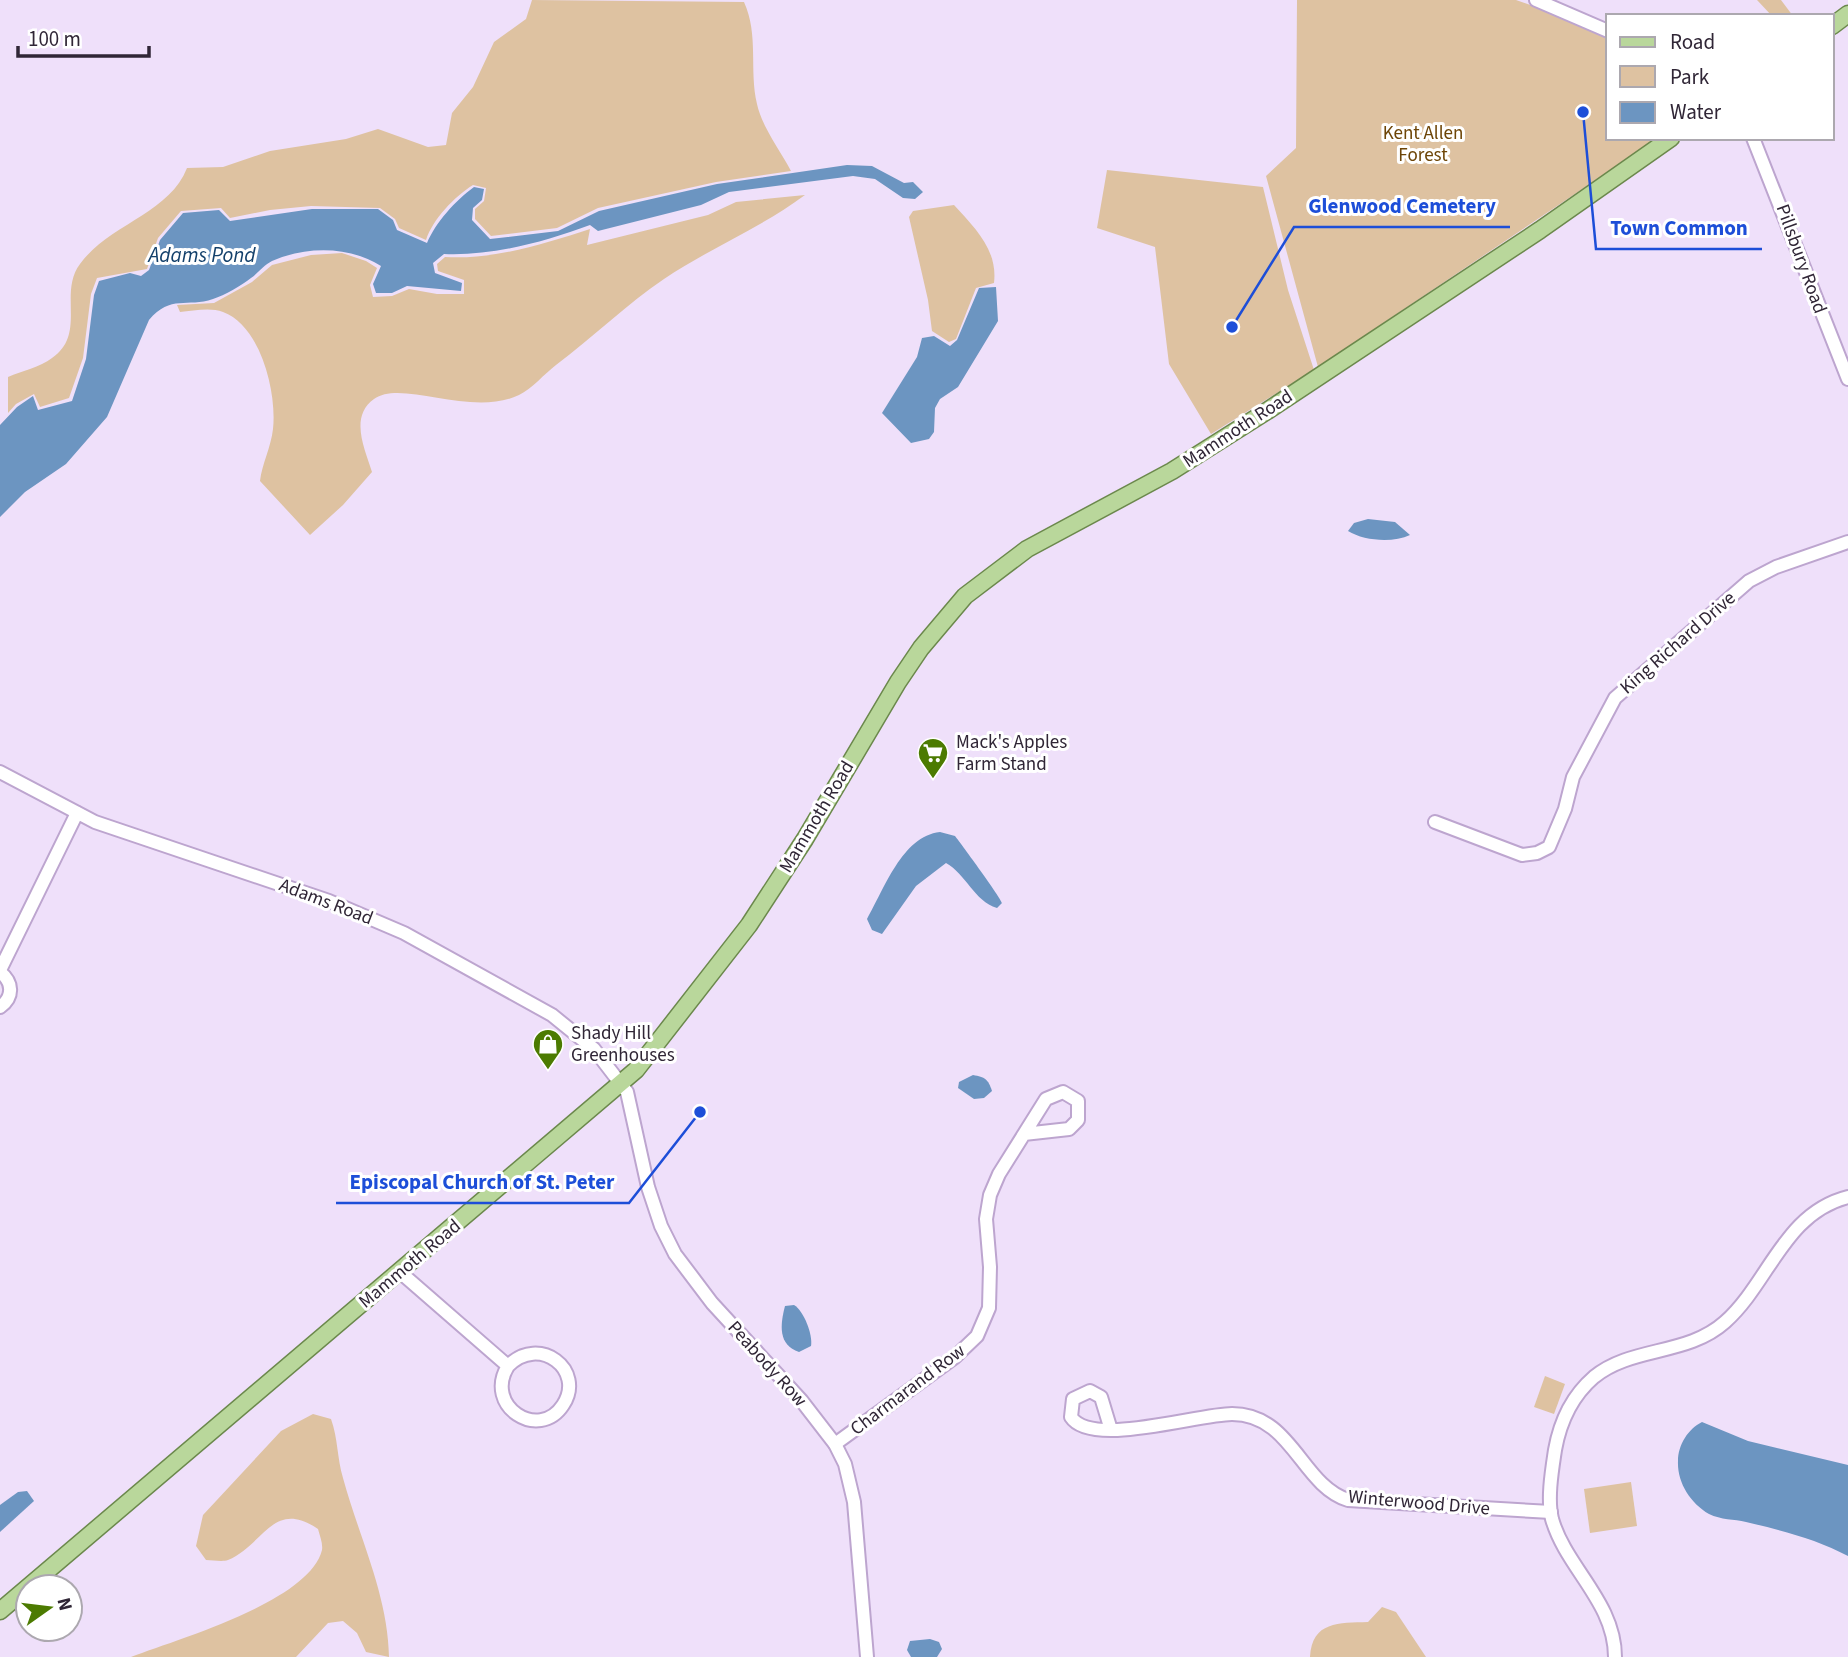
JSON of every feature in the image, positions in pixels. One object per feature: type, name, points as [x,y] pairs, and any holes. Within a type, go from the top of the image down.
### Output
[{"type":"main road","name":"Mammoth Road","points":[[0,1611],[622,1084],[664,1036],[749,925],[805,839],[898,682],[921,648],[965,596],[1027,549],[1172,471],[1257,418],[1540,230],[1668,140]]},
{"type":"street","points":[[1536,0],[1606,30]]},
{"type":"street","name":"Pillsbury Road","points":[[1755,140],[1848,379]]},
{"type":"street","name":"King Richard Drive","points":[[1435,822],[1522,855],[1537,853],[1549,847],[1565,809],[1573,777],[1615,698],[1749,581],[1776,567],[1848,542]]},
{"type":"street","name":"Adams Road","points":[[0,772],[77,813],[134,836],[329,901],[404,933],[570,1026],[594,1049],[622,1084]]},
{"type":"street","points":[[0,1007],[8,999],[10,990],[6,977],[0,971],[77,813]]},
{"type":"street","name":"Peabody Row","points":[[622,1084],[629,1102],[648,1187],[661,1226],[675,1254],[699,1288],[801,1400],[835,1444],[845,1464],[854,1502],[867,1657]]},
{"type":"street","name":"Charmarand Row","points":[[835,1444],[955,1357],[977,1336],[987,1318],[990,1298],[986,1219],[990,1195],[1024,1135],[1051,1095],[1063,1091],[1078,1101],[1080,1114],[1069,1129],[1024,1135]]},
{"type":"street","points":[[1615,1657],[1609,1620],[1557,1530],[1551,1512],[1558,1435],[1569,1408],[1584,1387],[1601,1373],[1630,1359],[1684,1346],[1708,1335],[1730,1317],[1792,1233],[1808,1216],[1848,1196]]},
{"type":"street","points":[[400,1272],[509,1366]]},
{"type":"street","points":[[530,1353],[555,1359],[564,1368],[568,1381],[568,1394],[563,1405],[554,1415],[541,1420],[515,1414],[506,1404],[502,1391],[503,1378],[509,1366],[530,1353]]},
{"type":"street","name":"Winterwood Drive","points":[[1111,1430],[1241,1415],[1272,1426],[1335,1493],[1348,1500],[1551,1512]]},
{"type":"green space","points":[[532,0],[744,2],[753,40],[755,91],[759,113],[791,171],[716,182],[598,208],[557,228],[491,236],[475,219],[475,209],[484,201],[486,188],[473,185],[445,209],[426,240],[399,228],[395,219],[380,208],[311,206],[230,218],[221,208],[181,211],[158,238],[147,269],[97,278],[91,294],[83,358],[69,398],[40,407],[34,394],[16,404],[8,413],[8,377],[52,358],[68,337],[71,288],[80,264],[106,239],[167,197],[187,168],[223,167],[270,151],[346,139],[378,129],[428,147],[446,145],[452,113],[473,87],[494,42],[526,19]]},
{"type":"green space","name":"Kent Allen Forest","points":[[1297,0],[1516,0],[1570,19],[1606,37],[1606,140],[1655,140],[1318,367],[1266,176],[1296,148]]},
{"type":"green space","points":[[1757,0],[1781,0],[1792,14],[1770,14]]},
{"type":"green space","points":[[1107,170],[1263,187],[1288,290],[1314,370],[1211,434],[1169,364],[1155,247],[1097,228]]},
{"type":"green space","points":[[805,195],[664,279],[519,395],[480,403],[402,393],[386,394],[374,399],[366,406],[361,424],[363,444],[372,472],[343,505],[310,535],[260,481],[272,436],[274,414],[269,380],[257,346],[236,320],[223,312],[180,312],[177,305],[214,303],[252,282],[272,265],[311,255],[342,253],[366,261],[377,268],[370,285],[373,297],[392,296],[409,289],[437,294],[464,294],[464,280],[438,271],[437,264],[445,257],[500,253],[590,229],[587,245],[708,215],[736,202]]},
{"type":"green space","points":[[954,205],[977,231],[989,250],[994,283],[976,288],[956,339],[949,342],[932,331],[928,300],[909,217],[913,211]]},
{"type":"green space","points":[[1545,1376],[1565,1384],[1554,1414],[1534,1407]]},
{"type":"green space","points":[[313,1414],[331,1419],[343,1478],[384,1611],[389,1657],[366,1652],[357,1633],[343,1621],[328,1623],[296,1657],[131,1657],[208,1629],[268,1602],[293,1586],[312,1569],[322,1550],[322,1543],[318,1529],[303,1521],[279,1521],[226,1561],[206,1560],[196,1546],[203,1515],[281,1431]]},
{"type":"green space","points":[[1631,1482],[1637,1526],[1590,1533],[1584,1489]]},
{"type":"green space","points":[[1382,1607],[1396,1612],[1426,1657],[1310,1657],[1316,1636],[1322,1630],[1337,1624],[1368,1622]]},
{"type":"water","name":"Adams Pond","points":[[847,165],[872,166],[904,183],[913,182],[923,192],[915,199],[903,198],[875,179],[853,176],[729,192],[701,205],[598,231],[590,225],[518,247],[481,253],[444,254],[433,263],[435,273],[462,283],[461,291],[407,286],[392,293],[376,293],[373,284],[381,266],[369,259],[342,252],[313,251],[272,261],[247,281],[223,295],[204,301],[172,304],[157,312],[149,320],[107,417],[66,464],[25,492],[0,517],[0,425],[17,407],[33,396],[38,410],[72,401],[86,359],[94,295],[99,281],[130,273],[141,276],[149,270],[160,240],[183,213],[219,210],[230,221],[312,209],[378,209],[393,220],[397,230],[427,243],[447,212],[474,187],[484,189],[482,200],[473,208],[472,220],[490,239],[558,231],[599,211],[717,184]]},
{"type":"water","points":[[996,287],[998,321],[958,387],[940,399],[935,408],[934,432],[929,439],[911,443],[882,413],[917,357],[922,338],[934,336],[950,346],[957,340],[979,288]]},
{"type":"water","points":[[1368,519],[1395,522],[1410,535],[1379,540],[1348,531],[1354,523]]},
{"type":"water","points":[[940,832],[955,836],[1002,903],[997,908],[982,900],[946,863],[916,886],[882,934],[872,930],[867,919],[896,866],[915,843]]},
{"type":"water","points":[[973,1075],[986,1079],[989,1084],[992,1091],[984,1098],[974,1099],[958,1088],[959,1082]]},
{"type":"water","points":[[794,1305],[804,1318],[811,1341],[811,1346],[799,1352],[787,1345],[782,1334],[785,1306]]},
{"type":"water","points":[[1702,1422],[1748,1441],[1848,1465],[1848,1556],[1798,1536],[1714,1516],[1696,1504],[1682,1484],[1678,1461],[1685,1438]]},
{"type":"water","points":[[27,1491],[34,1501],[0,1532],[0,1505],[18,1492]]},
{"type":"water","points":[[930,1639],[939,1642],[942,1649],[937,1657],[911,1657],[907,1650],[910,1641]]},
{"type":"place","name":"Town Common","points":[[1583,112]]},
{"type":"place","name":"Glenwood Cemetery","points":[[1232,327]]},
{"type":"place","name":"Mack's Apples Farm Stand","points":[[933,780]]},
{"type":"place","name":"Shady Hill Greenhouses","points":[[548,1071]]},
{"type":"place","name":"Episcopal Church of St. Peter","points":[[700,1112]]}]
